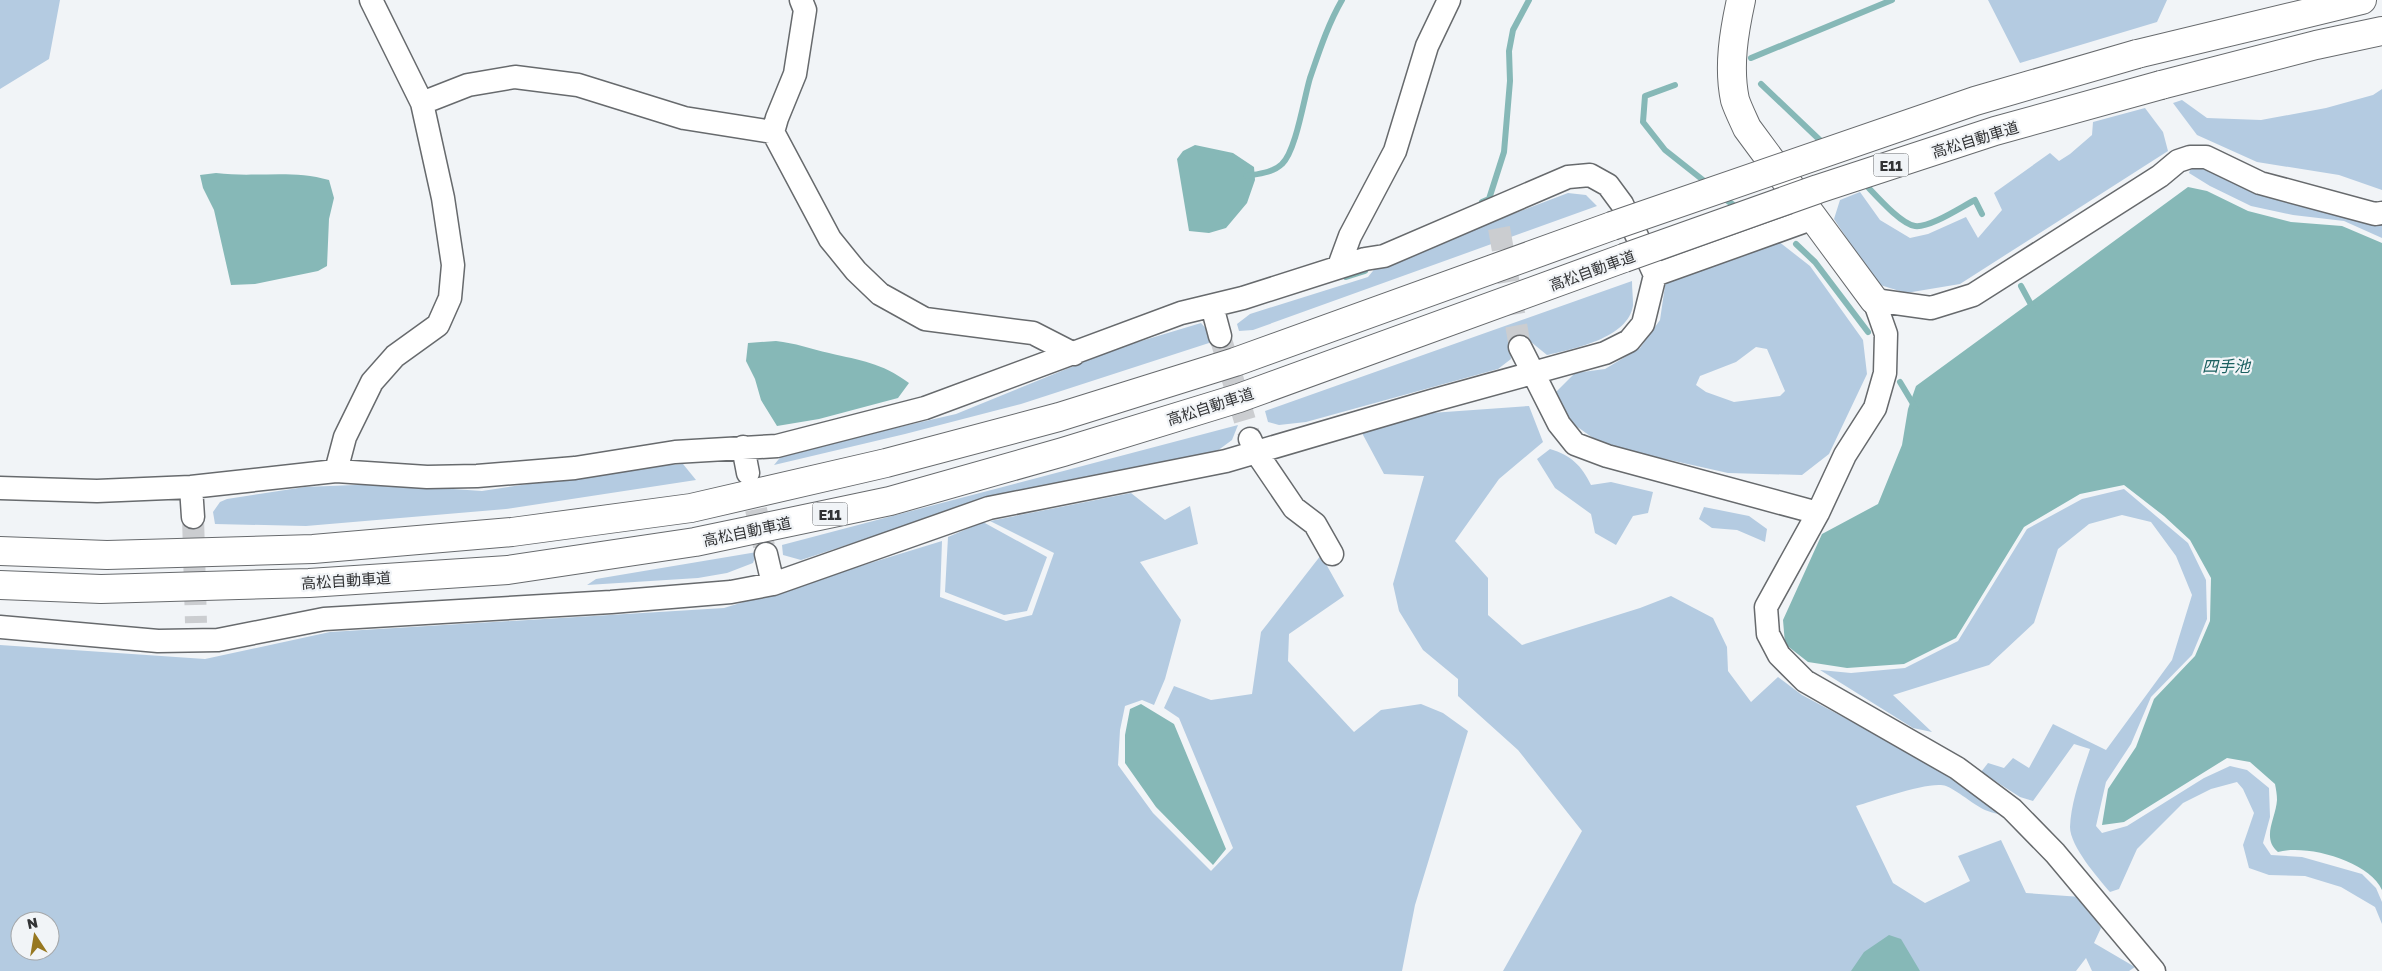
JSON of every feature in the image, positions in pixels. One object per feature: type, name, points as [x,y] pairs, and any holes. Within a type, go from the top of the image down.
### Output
[{"type":"main road","points":[[1741,0],[1734,35],[1733,79],[1736,101],[1747,128],[1874,300]]},
{"type":"main road","name":"E11","points":[[0,551],[107,555],[313,549],[512,532],[691,508],[886,464],[1059,417],[1235,362],[1612,226],[1975,101],[2137,54],[2362,0]]},
{"type":"main road","name":"高松自動車道","points":[[0,586],[101,589],[309,583],[508,570],[695,542],[890,501],[1063,452],[1239,398],[1818,189],[1986,134],[2161,85],[2316,45],[2382,31]]},
{"type":"street","points":[[336,471],[345,437],[372,382],[395,356],[438,325],[450,298],[453,265],[443,198],[422,103],[371,0]]},
{"type":"street","points":[[801,0],[805,10],[795,74],[773,132],[830,239],[856,271],[880,294],[925,319],[1033,333],[1074,354]]},
{"type":"street","points":[[1338,266],[1350,236],[1395,151],[1427,46],[1449,0]]},
{"type":"street","points":[[422,103],[468,85],[515,78],[578,85],[684,118],[773,132]]},
{"type":"street","points":[[2154,971],[2055,853],[2012,809],[1957,768],[1805,681],[1779,655],[1768,634],[1766,607],[1818,513],[1845,455],[1875,408],[1885,373],[1886,334],[1874,300],[1931,308],[1973,295],[2160,176],[2178,161],[2190,157],[2206,157],[2260,183],[2375,214],[2382,213]]},
{"type":"street","points":[[0,488],[97,491],[191,487],[336,471],[427,477],[477,476],[575,468],[675,452],[776,446],[925,408],[1181,313],[1212,306],[1338,266],[1384,256],[1496,218],[1568,178],[1590,175],[1608,185],[1622,204],[1655,275],[1643,324],[1629,341],[1605,354],[1253,445],[1226,461],[989,508],[773,584],[731,592],[611,602],[324,618],[218,640],[196,632],[158,641],[0,627]]},
{"type":"street","points":[[1655,275],[1814,218]]},
{"type":"street","points":[[1212,306],[1220,336]]},
{"type":"street","points":[[1520,347],[1559,424],[1575,444],[1607,456],[1818,513]]},
{"type":"street","points":[[1253,445],[1294,508],[1315,524],[1332,554]]},
{"type":"street","points":[[743,447],[748,473]]},
{"type":"street","points":[[191,487],[193,517]]},
{"type":"street","points":[[766,554],[773,584]]},
{"type":"shaded area","points":[[0,0],[60,0],[49,59],[0,89]]},
{"type":"shaded area","points":[[1988,0],[2167,0],[2157,22],[2020,63]]},
{"type":"shaded area","points":[[2382,89],[2382,190],[2339,175],[2257,162],[2197,135],[2173,103],[2182,100],[2207,118],[2261,120],[2326,108],[2373,95]]},
{"type":"shaded area","points":[[2145,108],[2163,132],[2168,151],[1960,284],[1906,293],[1877,284],[1834,219],[1840,200],[1860,192],[1880,220],[1910,238],[1928,234],[1966,217],[1978,238],[2002,210],[1994,193],[2050,153],[2059,161],[2070,154],[2092,135],[2093,122]]},
{"type":"shaded area","points":[[2192,165],[2207,165],[2382,222],[2382,238],[2344,221],[2293,215],[2251,206],[2210,186],[2189,173]]},
{"type":"shaded area","points":[[1568,193],[1586,195],[1597,206],[1253,330],[1239,331],[1237,324],[1250,314],[1368,277],[1377,266]]},
{"type":"shaded area","points":[[1778,241],[1810,266],[1863,340],[1867,374],[1829,454],[1802,475],[1728,473],[1603,445],[1569,421],[1555,393],[1575,373],[1605,369],[1640,348],[1660,320],[1666,279]],"holes":[[[1756,347],[1767,349],[1785,391],[1780,396],[1734,402],[1706,392],[1696,385],[1700,376],[1736,362]]]},
{"type":"shaded area","points":[[1632,281],[1633,305],[1629,316],[1622,326],[1598,340],[1547,355],[1531,342],[1510,347],[1511,359],[1498,369],[1306,422],[1279,425],[1268,422],[1265,411]]},
{"type":"shaded area","points":[[1201,323],[1210,333],[1209,343],[1021,404],[774,465],[783,454],[956,414],[1118,348]]},
{"type":"shaded area","points":[[1529,406],[1543,442],[1499,479],[1455,541],[1488,578],[1488,615],[1522,645],[1640,608],[1671,596],[1713,618],[1727,647],[1728,671],[1751,702],[1778,677],[1802,695],[1929,763],[2000,814],[1985,810],[1953,789],[1939,785],[1915,788],[1856,806],[1893,883],[1925,903],[1970,881],[1958,856],[2001,840],[2026,893],[2081,897],[2101,928],[2094,943],[2135,967],[2129,971],[2092,971],[2086,958],[2076,971],[1503,971],[1582,831],[1518,750],[1458,696],[1458,679],[1423,650],[1399,611],[1393,584],[1424,476],[1384,474],[1362,433],[1431,413]]},
{"type":"shaded area","points":[[1238,425],[1232,440],[1213,454],[1073,479],[975,503],[801,560],[783,555],[782,545]]},
{"type":"shaded area","points":[[1550,449],[1564,454],[1575,462],[1584,472],[1591,485],[1611,482],[1653,492],[1648,513],[1633,516],[1616,545],[1595,533],[1591,514],[1555,488],[1537,459]]},
{"type":"shaded area","points":[[683,464],[696,480],[506,509],[306,526],[215,524],[213,512],[220,502],[227,499],[305,487],[380,484],[482,491],[642,467]]},
{"type":"shaded area","points":[[2124,489],[2188,543],[2206,580],[2207,619],[2192,655],[2151,697],[2131,744],[2106,782],[2096,826],[2102,833],[2127,826],[2204,778],[2230,766],[2247,770],[2269,788],[2270,817],[2263,843],[2271,855],[2302,857],[2362,874],[2376,888],[2382,902],[2382,924],[2375,907],[2341,887],[2305,876],[2269,875],[2249,868],[2243,845],[2254,813],[2243,789],[2237,782],[2211,789],[2183,803],[2137,849],[2119,889],[2110,892],[2079,852],[2071,835],[2071,817],[2075,797],[2090,749],[2074,744],[2033,801],[2020,797],[1981,772],[1988,763],[2004,768],[2013,758],[2029,768],[2053,724],[2106,750],[2172,660],[2192,595],[2176,556],[2151,522],[2122,515],[2089,524],[2058,549],[2034,623],[1989,665],[1893,695],[1932,732],[1913,728],[1820,670],[1851,673],[1905,668],[1958,641],[2027,529],[2082,499]]},
{"type":"shaded area","points":[[1131,493],[1165,520],[1190,506],[1198,544],[1140,562],[1181,620],[1165,679],[1154,705],[1142,700],[1125,706],[1120,730],[1118,765],[1153,813],[1211,871],[1233,848],[1179,718],[1164,708],[1174,686],[1211,700],[1252,694],[1261,632],[1321,555],[1344,596],[1289,634],[1288,661],[1354,732],[1381,710],[1421,704],[1443,713],[1468,731],[1415,905],[1402,971],[0,971],[0,645],[205,659],[330,632],[724,608],[942,541],[940,597],[1006,621],[1032,615],[1054,553],[990,521]]},
{"type":"shaded area","points":[[1704,507],[1749,516],[1767,529],[1765,542],[1737,530],[1712,528],[1699,519]]},
{"type":"shaded area","points":[[983,522],[1047,557],[1027,611],[1004,615],[945,592],[948,537]]},
{"type":"shaded area","points":[[757,552],[753,563],[727,573],[698,578],[587,585],[596,579]]},
{"type":"water","points":[[1195,145],[1233,153],[1254,167],[1255,180],[1247,203],[1226,228],[1209,233],[1189,231],[1177,159],[1183,151]]},
{"type":"water","points":[[216,173],[245,175],[287,174],[329,180],[334,198],[329,219],[327,266],[318,271],[255,284],[231,285],[214,210],[203,188],[200,175]]},
{"type":"water","name":"四手池","points":[[2188,187],[2207,191],[2248,211],[2291,222],[2342,226],[2382,243],[2382,890],[2375,880],[2364,871],[2336,857],[2305,850],[2278,852],[2273,846],[2270,834],[2277,800],[2275,784],[2250,762],[2227,758],[2124,822],[2102,825],[2108,789],[2136,747],[2154,699],[2195,656],[2210,621],[2211,578],[2190,540],[2164,516],[2124,485],[2080,494],[2024,527],[1956,638],[1904,664],[1847,668],[1808,662],[1785,644],[1783,620],[1822,534],[1878,504],[1902,445],[1908,409],[1916,386]]},
{"type":"water","points":[[776,341],[880,366],[909,383],[898,398],[819,419],[777,426],[761,400],[755,379],[746,361],[748,343]]},
{"type":"water","points":[[1141,704],[1174,724],[1226,849],[1213,865],[1156,807],[1125,763],[1125,735],[1130,709]]},
{"type":"water","points":[[1889,935],[1901,939],[1920,971],[1851,971],[1864,952]]},
{"type":"waterway","points":[[1246,176],[1265,173],[1274,169],[1282,164],[1287,157],[1299,124],[1317,58],[1328,28],[1342,0]]},
{"type":"waterway","points":[[1482,202],[1489,199],[1504,152],[1510,81],[1509,51],[1513,30],[1529,0]]},
{"type":"waterway","points":[[1751,58],[1892,0]]},
{"type":"waterway","points":[[1761,84],[1825,145]]},
{"type":"waterway","points":[[1675,85],[1645,96],[1643,122],[1665,150],[1708,184]]},
{"type":"waterway","points":[[1863,182],[1902,220],[1915,226],[1929,224],[1975,200],[1982,214]]},
{"type":"waterway","points":[[1721,196],[1739,209]]},
{"type":"waterway","points":[[1796,244],[1815,262],[1868,332]]},
{"type":"waterway","points":[[1346,277],[1365,271]]},
{"type":"waterway","points":[[2021,286],[2034,310]]},
{"type":"waterway","points":[[1900,382],[1915,407]]},
{"type":"tunnel","points":[[1499,228],[1520,347]]},
{"type":"tunnel","points":[[1220,336],[1250,438]]},
{"type":"tunnel","points":[[749,477],[764,546]]},
{"type":"tunnel","points":[[193,517],[196,623]]}]
